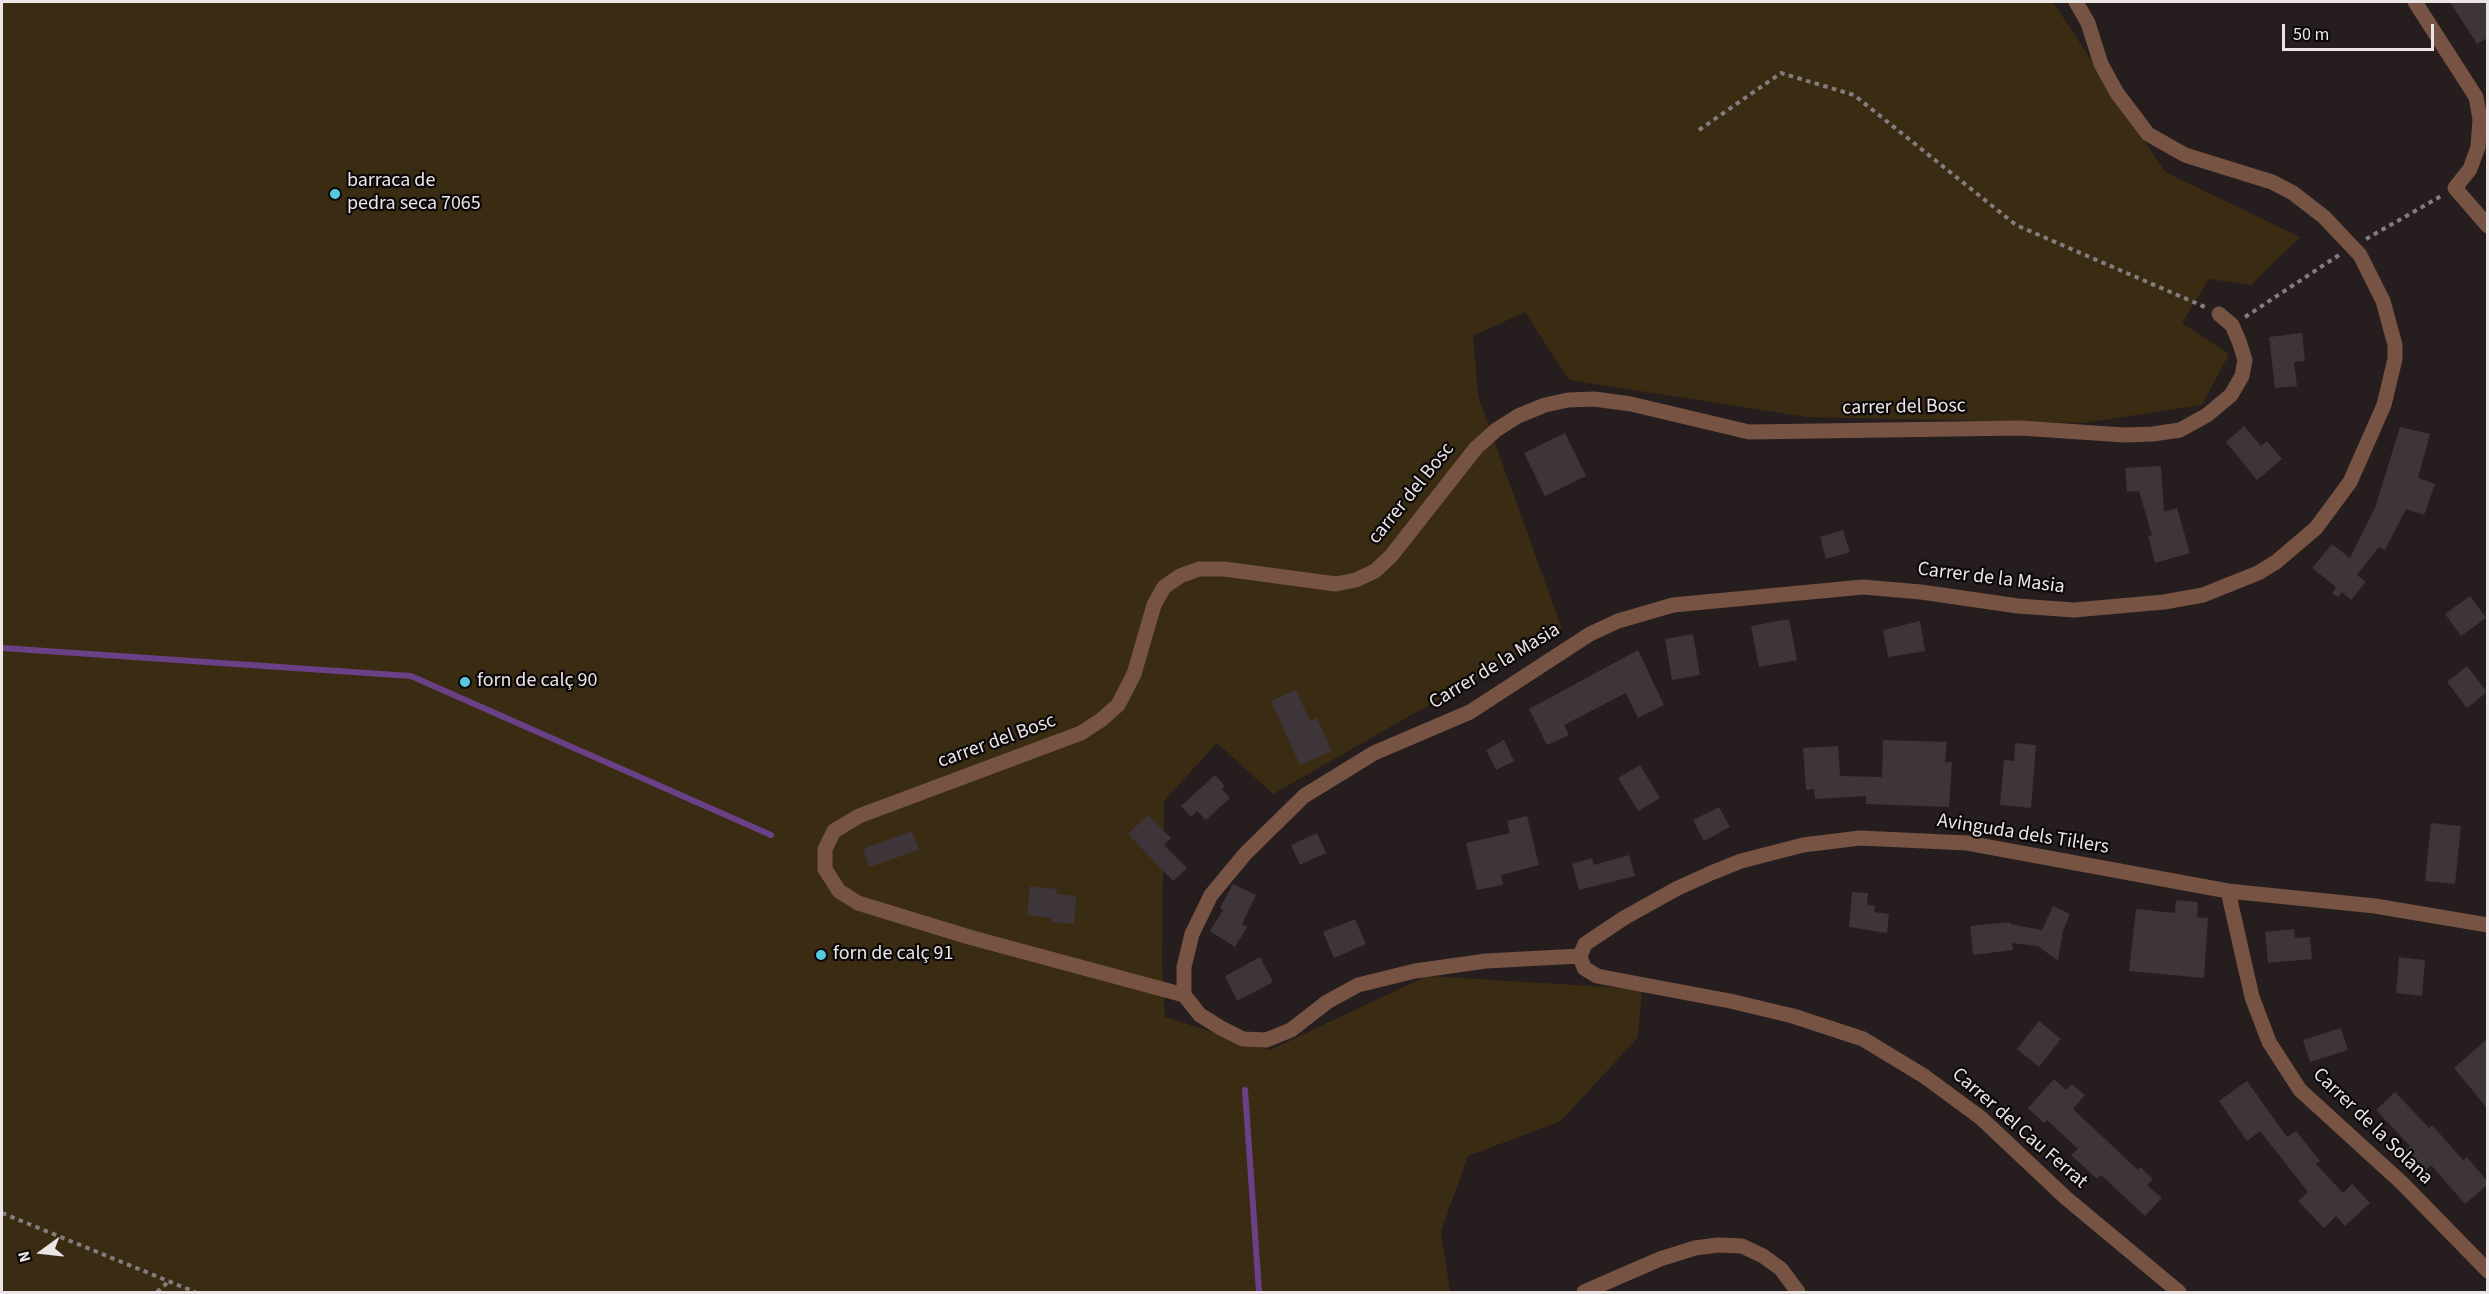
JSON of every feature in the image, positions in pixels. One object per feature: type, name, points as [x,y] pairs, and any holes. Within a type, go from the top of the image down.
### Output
[{"type":"street","name":"Carrer de la Masia","points":[[1184,995],[1184,967],[1192,934],[1211,895],[1245,854],[1304,796],[1374,753],[1470,712],[1590,634],[1618,621],[1672,605],[1863,587],[1921,592],[2018,606],[2074,610],[2164,602],[2203,595],[2258,573],[2276,562],[2316,528],[2350,482],[2384,405],[2395,358],[2395,345],[2383,301],[2360,255],[2324,217],[2293,193],[2272,182],[2185,155],[2148,134],[2117,93],[2101,64],[2088,24],[2076,2]]},
{"type":"street","points":[[2415,2],[2476,97],[2480,119],[2478,147],[2470,169],[2455,188],[2487,226]]},
{"type":"street","name":"carrer del Bosc","points":[[1184,995],[969,937],[858,903],[839,891],[825,869],[825,849],[834,831],[859,816],[1081,733],[1101,720],[1118,705],[1134,674],[1154,605],[1164,586],[1180,576],[1198,569],[1224,569],[1336,584],[1356,580],[1375,571],[1391,556],[1476,448],[1496,430],[1518,416],[1545,405],[1568,400],[1594,399],[1631,404],[1749,432],[2021,428],[2124,435],[2153,434],[2180,430],[2207,415],[2231,395],[2242,376],[2245,360],[2239,341],[2232,325],[2219,314]]},
{"type":"street","name":"Avinguda dels Til·lers","points":[[1580,956],[1585,944],[1624,918],[1676,889],[1711,873],[1741,861],[1803,845],[1860,838],[1967,843],[2228,891],[2375,906],[2487,922]]},
{"type":"street","name":"Carrer de la Solana","points":[[2228,891],[2252,997],[2269,1042],[2300,1090],[2402,1183],[2487,1271]]},
{"type":"street","points":[[1184,995],[1200,1015],[1221,1028],[1243,1039],[1266,1040],[1291,1030],[1327,1002],[1358,985],[1415,971],[1486,961],[1580,956]]},
{"type":"street","name":"Carrer del Cau Ferrat","points":[[1580,956],[1584,968],[1597,976],[1792,1016],[1863,1039],[1924,1076],[1981,1118],[2066,1198],[2179,1293]]},
{"type":"street","points":[[1584,1293],[1660,1260],[1695,1248],[1718,1245],[1742,1246],[1763,1256],[1781,1269],[1798,1293]]},
{"type":"path","points":[[1699,130],[1781,74],[1854,95],[2016,225],[2219,314]]},
{"type":"path","points":[[2,1213],[195,1293]]},
{"type":"path","points":[[157,1293],[168,1282]]},
{"type":"shaded area","points":[[2,2],[2053,2],[2165,172],[2300,237],[2251,285],[2209,279],[2182,323],[2229,354],[2202,405],[2084,423],[1807,417],[1569,380],[1525,312],[1473,336],[1478,396],[1562,629],[1273,794],[1217,743],[1164,801],[1162,963],[1165,1017],[1270,1050],[1427,976],[1642,989],[1638,1037],[1561,1121],[1468,1156],[1441,1231],[1450,1292],[2,1292]]},
{"type":"building","points":[[2450,2],[2487,2],[2487,38],[2477,44]]},
{"type":"building","points":[[2302,333],[2305,361],[2294,362],[2297,386],[2275,388],[2269,337]]},
{"type":"building","points":[[2244,426],[2261,446],[2267,441],[2282,459],[2257,480],[2226,442]]},
{"type":"building","points":[[2400,427],[2430,434],[2418,478],[2435,484],[2424,515],[2406,509],[2385,550],[2379,547],[2357,575],[2366,582],[2351,600],[2342,592],[2338,597],[2332,594],[2336,587],[2312,568],[2332,544],[2350,558],[2375,508]]},
{"type":"building","points":[[1565,433],[1586,476],[1545,496],[1524,453]]},
{"type":"building","points":[[2161,466],[2164,512],[2177,508],[2190,553],[2155,563],[2148,536],[2152,535],[2139,491],[2127,492],[2125,468]]},
{"type":"building","points":[[1843,530],[1850,552],[1826,559],[1820,537]]},
{"type":"building","points":[[2470,596],[2486,618],[2461,636],[2445,614]]},
{"type":"building","points":[[1789,619],[1797,660],[1759,667],[1751,626]]},
{"type":"building","points":[[1920,621],[1925,651],[1888,657],[1883,630]]},
{"type":"building","points":[[1693,634],[1700,675],[1672,680],[1665,639]]},
{"type":"building","points":[[1638,650],[1664,705],[1638,718],[1626,693],[1564,725],[1569,735],[1547,745],[1529,709]]},
{"type":"building","points":[[2467,666],[2487,692],[2467,708],[2447,682]]},
{"type":"building","points":[[1296,690],[1310,721],[1317,718],[1332,751],[1300,765],[1271,701]]},
{"type":"building","points":[[1504,740],[1514,761],[1496,770],[1486,750]]},
{"type":"building","points":[[1883,740],[1947,742],[1945,762],[1952,762],[1949,807],[1866,804],[1866,796],[1815,799],[1814,789],[1806,790],[1803,748],[1838,746],[1840,776],[1882,777]]},
{"type":"building","points":[[2015,743],[2036,745],[2031,808],[2000,805],[2004,760],[2014,761]]},
{"type":"building","points":[[1640,765],[1660,798],[1638,811],[1618,778]]},
{"type":"building","points":[[1215,775],[1225,786],[1222,789],[1230,798],[1206,820],[1197,811],[1191,817],[1181,806]]},
{"type":"building","points":[[1719,807],[1730,827],[1704,841],[1693,820]]},
{"type":"building","points":[[1148,815],[1171,838],[1164,845],[1187,868],[1173,881],[1128,834]]},
{"type":"building","points":[[1527,816],[1539,865],[1501,875],[1503,885],[1477,890],[1466,843],[1510,833],[1507,821]]},
{"type":"building","points":[[2431,823],[2461,826],[2455,884],[2425,881]]},
{"type":"building","points":[[912,831],[919,850],[869,867],[863,849]]},
{"type":"building","points":[[1317,833],[1326,853],[1300,865],[1291,845]]},
{"type":"building","points":[[1629,855],[1635,876],[1579,890],[1572,864],[1592,858],[1594,865]]},
{"type":"building","points":[[1233,884],[1256,895],[1242,924],[1247,927],[1235,947],[1210,931],[1223,910],[1220,908]]},
{"type":"building","points":[[1030,886],[1056,889],[1057,894],[1076,896],[1074,924],[1051,922],[1051,918],[1027,915]]},
{"type":"building","points":[[1852,892],[1868,893],[1867,905],[1875,906],[1874,912],[1889,914],[1887,933],[1849,927]]},
{"type":"building","points":[[2176,900],[2198,902],[2197,917],[2208,918],[2204,978],[2129,971],[2136,909],[2175,913]]},
{"type":"building","points":[[2053,906],[2070,914],[2063,931],[2058,961],[2038,946],[2012,943],[2013,950],[1973,955],[1970,926],[2010,922],[2010,924],[2042,930]]},
{"type":"building","points":[[1355,919],[1366,944],[1334,958],[1323,932]]},
{"type":"building","points":[[2294,929],[2295,938],[2310,937],[2312,959],[2268,963],[2265,932]]},
{"type":"building","points":[[1260,957],[1273,982],[1237,1001],[1225,976]]},
{"type":"building","points":[[2399,957],[2425,960],[2422,996],[2396,993]]},
{"type":"building","points":[[2039,1021],[2061,1039],[2039,1067],[2017,1049]]},
{"type":"building","points":[[2341,1028],[2348,1050],[2310,1062],[2303,1040]]},
{"type":"building","points":[[2487,1039],[2487,1108],[2454,1068]]},
{"type":"building","points":[[2054,1079],[2066,1090],[2072,1084],[2085,1095],[2073,1109],[2138,1170],[2140,1167],[2153,1179],[2147,1185],[2162,1198],[2145,1216],[2101,1175],[2097,1179],[2071,1155],[2078,1149],[2047,1120],[2044,1123],[2028,1108]]},
{"type":"building","points":[[2247,1081],[2287,1137],[2296,1131],[2320,1161],[2316,1164],[2343,1193],[2352,1184],[2370,1203],[2345,1226],[2336,1216],[2324,1228],[2298,1201],[2308,1192],[2260,1131],[2247,1141],[2219,1101]]},
{"type":"building","points":[[2395,1092],[2429,1128],[2432,1125],[2463,1160],[2467,1157],[2487,1181],[2487,1185],[2465,1204],[2431,1165],[2420,1175],[2401,1154],[2410,1146],[2376,1110]]},
{"type":"waterway","points":[[2,648],[411,676],[771,835]]},
{"type":"waterway","points":[[1245,1090],[1259,1292]]},
{"type":"place","name":"barraca de pedra seca 7065","points":[[335,194]]},
{"type":"place","name":"forn de calç 90","points":[[465,682]]},
{"type":"place","name":"forn de calç 91","points":[[821,955]]}]
